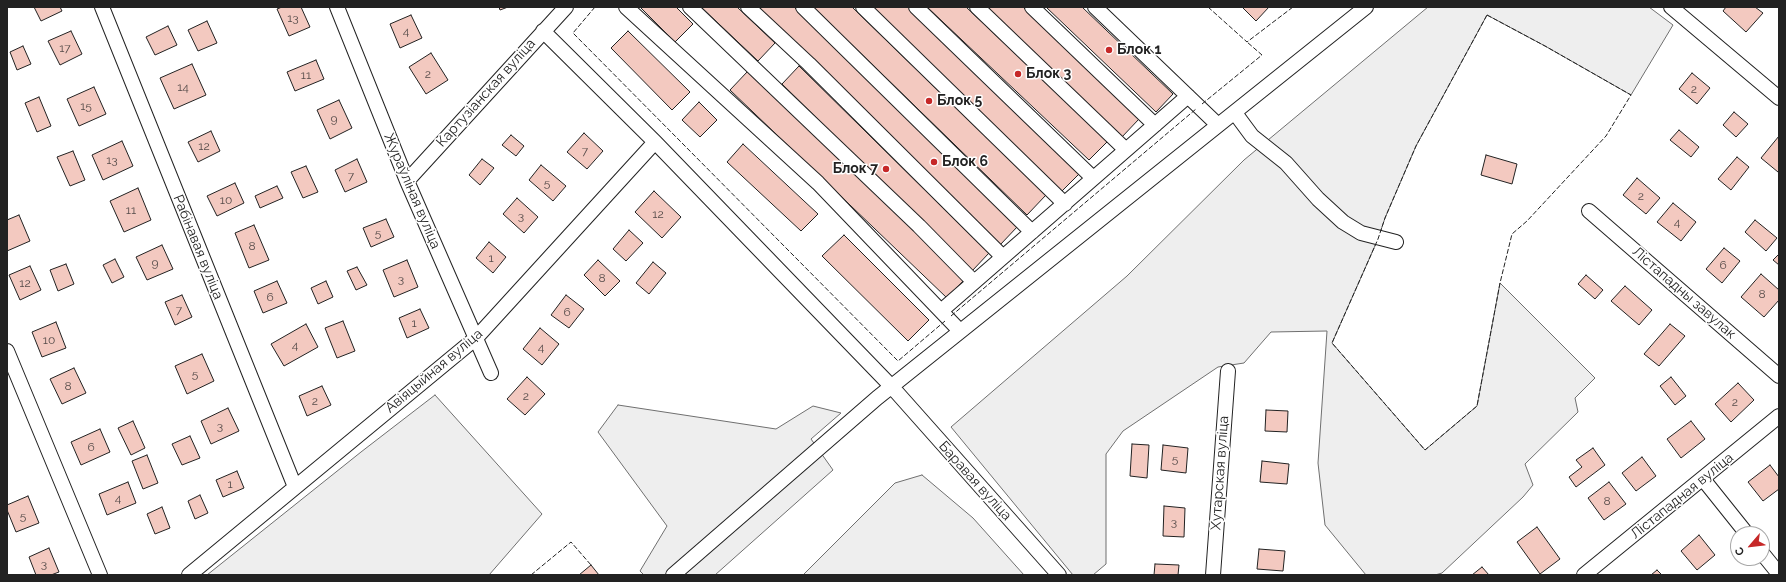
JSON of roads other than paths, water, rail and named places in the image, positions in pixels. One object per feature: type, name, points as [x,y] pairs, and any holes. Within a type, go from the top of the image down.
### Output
[{"type":"street","name":"Рабінавая вуліца","points":[[102,7],[295,487]]},
{"type":"street","name":"Жураўліная вуліца","points":[[337,7],[407,180],[491,373]]},
{"type":"street","name":"Картузіанская вуліца","points":[[407,180],[566,7]]},
{"type":"street","points":[[626,7],[818,183],[960,331]]},
{"type":"street","points":[[690,7],[919,226],[974,282]]},
{"type":"street","points":[[748,7],[809,64],[1003,257]]},
{"type":"street","points":[[803,7],[1032,232]]},
{"type":"street","points":[[863,7],[1065,204]]},
{"type":"street","points":[[916,7],[1093,178]]},
{"type":"street","points":[[978,7],[1126,150]]},
{"type":"street","points":[[1032,7],[1155,125]]},
{"type":"street","points":[[1095,7],[1218,125]]},
{"type":"street","points":[[673,575],[892,387],[960,331],[1366,7]]},
{"type":"street","points":[[1671,7],[1779,98]]},
{"type":"street","name":"Баравая вуліца","points":[[543,31],[655,142],[892,387],[1059,575]]},
{"type":"street","points":[[941,311],[1188,96]]},
{"type":"street","points":[[1235,113],[1252,136],[1286,163],[1318,199],[1343,222],[1361,233],[1396,242]]},
{"type":"street","name":"Авіяцыйная вуліца","points":[[189,575],[476,338],[655,142]]},
{"type":"street","name":"Лістападны завулак","points":[[1589,211],[1779,376]]},
{"type":"street","points":[[7,351],[100,575]]},
{"type":"street","name":"Хутарская вуліца","points":[[1213,575],[1228,371]]},
{"type":"street","name":"Лістападная вуліца","points":[[1584,575],[1779,416]]},
{"type":"street","points":[[1703,479],[1741,526]]},
{"type":"street","points":[[1770,563],[1779,574]]},
{"type":"place","name":"Блок 1","points":[[1109,50]]},
{"type":"place","name":"Блок 3","points":[[1018,74]]},
{"type":"place","name":"Блок 5","points":[[929,101]]},
{"type":"place","name":"Блок 6","points":[[934,162]]},
{"type":"place","name":"Блок 7","points":[[886,169]]}]
